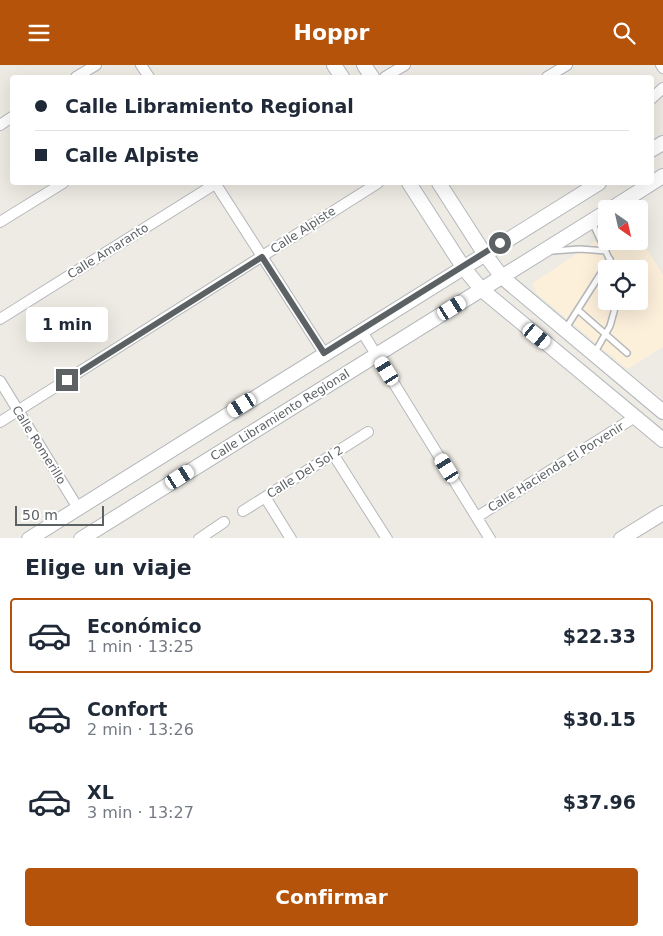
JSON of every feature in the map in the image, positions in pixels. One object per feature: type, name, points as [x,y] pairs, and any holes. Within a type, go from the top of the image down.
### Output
[{"type":"street","points":[[79,75],[96,65]]},
{"type":"street","points":[[388,75],[405,65]]},
{"type":"street","points":[[550,75],[567,65]]},
{"type":"street","points":[[0,222],[59,185]]},
{"type":"street","name":"Calle Amaranto","points":[[0,319],[212,185]]},
{"type":"street","points":[[216,185],[324,353]]},
{"type":"street","name":"Calle Alpiste","points":[[0,422],[375,185]]},
{"type":"street","points":[[410,185],[463,267],[482,289],[663,440]]},
{"type":"street","points":[[440,185],[484,253],[502,277],[594,355],[661,407]]},
{"type":"street","points":[[31,538],[484,253],[596,185]]},
{"type":"street","points":[[625,200],[649,185]]},
{"type":"street","name":"Calle Libramiento Regional","points":[[83,538],[598,217]]},
{"type":"street","points":[[361,330],[489,538]]},
{"type":"street","name":"Calle Romerillo","points":[[0,381],[78,508]]},
{"type":"street","name":"Calle Hacienda El Porvenir","points":[[477,517],[635,417]]},
{"type":"street","name":"Calle Del Sol 2","points":[[243,511],[368,432]]},
{"type":"street","points":[[333,454],[385,538]]},
{"type":"street","points":[[265,497],[290,538]]},
{"type":"street","points":[[623,538],[663,513]]},
{"type":"street","points":[[199,538],[224,522]]},
{"type":"lane","points":[[565,331],[610,259],[591,221]]},
{"type":"lane","points":[[542,252],[580,249],[606,251]]},
{"type":"lane","points":[[578,310],[627,353]]},
{"type":"lane","points":[[594,355],[606,334],[614,310]]},
{"type":"shaded area","points":[[598,239],[598,250],[648,250],[663,275],[663,347],[627,369],[536,293],[533,283]]},
{"type":"route","points":[[67,380],[262,257],[324,353],[500,243]]}]
